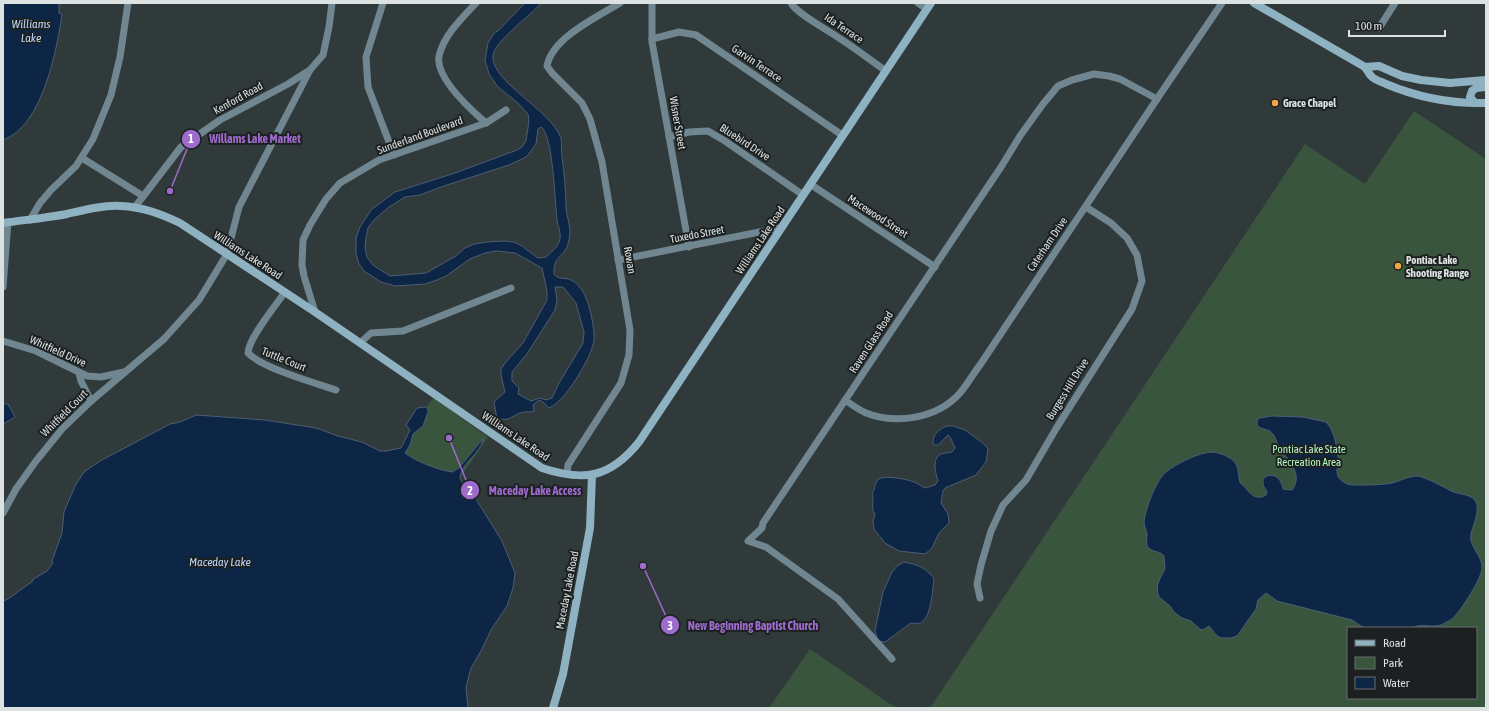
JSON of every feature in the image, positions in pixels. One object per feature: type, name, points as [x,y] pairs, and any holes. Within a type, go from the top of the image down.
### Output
[{"type":"main road","points":[[1254,3],[1365,67],[1373,78],[1412,94],[1436,100],[1486,103]]},
{"type":"main road","name":"Williams Lake Road","points":[[6,222],[30,220],[120,205],[162,214],[180,223],[315,312],[542,468],[580,476],[592,475],[615,465],[627,456],[639,442],[929,6]]},
{"type":"main road","points":[[1365,67],[1379,66],[1402,76],[1450,83],[1486,80]]},
{"type":"main road","points":[[1412,94],[1413,84],[1417,79]]},
{"type":"main road","points":[[1475,103],[1470,97],[1472,91],[1476,88],[1486,87]]},
{"type":"main road","name":"Maceday Lake Road","points":[[553,708],[563,674],[590,528],[592,475]]},
{"type":"street","points":[[30,220],[40,203],[76,166],[93,139],[111,94],[120,57],[128,3]]},
{"type":"street","name":"Kenford Road","points":[[135,207],[181,147],[193,137],[220,120],[288,84],[310,70],[323,55],[332,3]]},
{"type":"street","points":[[383,3],[366,57],[368,87],[394,155]]},
{"type":"street","points":[[476,3],[460,20],[445,40],[439,58],[442,70],[451,89],[486,123]]},
{"type":"street","name":"Rowan","points":[[567,474],[568,465],[620,383],[630,356],[630,330],[602,162],[590,118],[582,102],[552,73],[547,66],[552,52],[570,34],[620,3]]},
{"type":"street","name":"Wisner Street","points":[[652,3],[652,38],[689,247]]},
{"type":"street","name":"Ida Terrace","points":[[791,3],[803,14],[886,71]]},
{"type":"street","points":[[918,3],[929,6]]},
{"type":"street","name":"Caterham Drive","points":[[845,400],[867,413],[887,418],[912,418],[938,410],[959,394],[980,366],[1222,3]]},
{"type":"street","points":[[1379,28],[1395,3]]},
{"type":"street","name":"Garvin Terrace","points":[[652,38],[680,32],[696,35],[842,135]]},
{"type":"street","points":[[227,254],[239,207],[310,70]]},
{"type":"street","name":"Raven Glass Road","points":[[892,659],[838,599],[766,547],[748,541],[762,528],[778,501],[935,267],[1020,136],[1058,86],[1072,80],[1094,74],[1120,79],[1157,99]]},
{"type":"street","name":"Sunderland Boulevard","points":[[315,312],[302,265],[303,240],[310,225],[326,199],[340,183],[379,160],[486,123],[506,110]]},
{"type":"street","name":"Bluebird Drive","points":[[670,137],[689,132],[708,131],[725,141],[803,195]]},
{"type":"street","points":[[82,158],[143,196]]},
{"type":"street","name":"Macewood Street","points":[[810,184],[935,267]]},
{"type":"street","name":"Burgess Hill Drive","points":[[980,598],[977,584],[981,565],[991,531],[1004,505],[1026,480],[1057,426],[1132,309],[1142,281],[1137,255],[1127,238],[1111,223],[1086,207]]},
{"type":"street","points":[[3,287],[6,222]]},
{"type":"street","name":"Tuxedo Street","points":[[618,260],[780,228]]},
{"type":"street","name":"Whitfield Court","points":[[3,513],[16,489],[62,429],[91,401],[159,344],[199,300],[227,254]]},
{"type":"street","points":[[360,343],[371,333],[403,331],[512,288]]},
{"type":"street","name":"Tuttle Court","points":[[285,292],[253,339],[248,353],[257,360],[274,368],[336,390]]},
{"type":"street","name":"Whitfield Drive","points":[[3,341],[36,351],[87,376],[101,377],[116,375],[128,370]]},
{"type":"street","points":[[79,372],[83,385],[91,401]]},
{"type":"green space","name":"Pontiac Lake State Recreation Area","points":[[1414,111],[1486,159],[1486,708],[930,708],[1305,144],[1365,184]]},
{"type":"green space","points":[[433,398],[488,437],[460,478],[463,468],[481,444],[481,440],[459,468],[451,472],[427,465],[405,453],[413,434],[428,409],[426,408]]},
{"type":"green space","points":[[810,649],[896,708],[769,708]]},
{"type":"water","name":"Williams Lake","points":[[3,3],[59,3],[59,13],[62,14],[51,66],[45,86],[37,104],[28,120],[17,132],[3,140]]},
{"type":"water","points":[[525,3],[541,3],[506,36],[495,50],[493,56],[495,66],[501,76],[546,117],[561,138],[566,207],[570,227],[570,236],[565,250],[556,263],[554,274],[560,278],[569,279],[582,290],[589,307],[594,335],[592,348],[577,378],[555,404],[549,408],[539,400],[533,405],[534,411],[520,413],[508,419],[497,418],[494,403],[505,392],[501,369],[523,343],[547,300],[547,291],[542,268],[515,253],[496,251],[485,253],[470,259],[446,276],[437,280],[425,284],[395,286],[381,282],[364,271],[359,264],[356,253],[356,238],[360,227],[371,210],[395,192],[455,173],[517,150],[522,147],[526,141],[529,121],[528,114],[518,103],[498,87],[489,74],[485,60],[488,43],[495,32],[498,31]],"holes":[[[541,127],[545,132],[551,155],[557,220],[560,231],[557,246],[546,257],[538,258],[522,246],[514,242],[504,241],[474,244],[465,248],[456,256],[426,273],[390,276],[373,265],[367,257],[365,248],[368,228],[374,220],[389,207],[405,197],[420,195],[509,165],[524,158],[536,144],[538,129]],[[555,287],[564,288],[576,303],[584,332],[583,343],[552,398],[546,400],[540,398],[531,401],[518,394],[519,388],[512,381],[512,372],[527,354],[555,310],[557,300]]]},
{"type":"water","points":[[3,404],[8,404],[15,417],[3,424]]},
{"type":"water","name":"Maceday Lake","points":[[425,407],[428,409],[428,412],[423,426],[413,434],[410,445],[405,453],[427,465],[452,472],[459,468],[483,439],[479,449],[461,472],[460,478],[463,484],[474,496],[502,541],[515,573],[513,588],[507,606],[491,630],[471,668],[466,687],[468,708],[3,708],[3,601],[47,571],[53,563],[52,561],[62,533],[64,512],[75,486],[84,472],[100,461],[170,424],[180,422],[196,415],[265,420],[316,428],[338,436],[362,442],[380,451],[386,451],[401,448],[410,430],[406,425],[417,408]]},
{"type":"water","points":[[1272,416],[1303,417],[1326,422],[1332,431],[1336,442],[1339,464],[1337,474],[1340,479],[1347,484],[1388,484],[1418,476],[1430,480],[1451,491],[1469,496],[1475,500],[1477,504],[1477,514],[1471,534],[1471,542],[1480,558],[1482,567],[1479,578],[1470,594],[1452,619],[1437,626],[1362,627],[1352,620],[1277,601],[1266,593],[1258,600],[1256,609],[1237,636],[1231,638],[1221,638],[1217,636],[1209,626],[1203,630],[1191,621],[1182,618],[1159,597],[1157,589],[1160,578],[1165,569],[1164,556],[1151,550],[1147,546],[1147,534],[1144,522],[1155,488],[1166,472],[1195,456],[1213,452],[1232,459],[1238,468],[1240,483],[1256,497],[1266,495],[1267,492],[1263,486],[1263,480],[1270,475],[1278,478],[1283,489],[1292,490],[1296,479],[1294,468],[1280,448],[1272,433],[1260,428],[1257,425],[1259,418]]},
{"type":"water","points":[[947,426],[953,426],[965,430],[984,444],[988,449],[986,462],[976,475],[945,488],[943,491],[941,503],[948,514],[949,523],[939,533],[932,548],[925,554],[899,551],[885,543],[874,529],[873,521],[875,514],[873,509],[872,493],[876,482],[879,479],[890,477],[906,480],[925,488],[935,485],[938,481],[935,468],[937,458],[940,454],[952,452],[955,448],[948,435],[938,445],[933,443],[937,432]]},
{"type":"water","points":[[904,562],[921,567],[934,578],[928,613],[926,618],[921,623],[911,623],[885,642],[878,641],[875,631],[883,592],[892,572],[897,566]]},
{"type":"place","name":"Grace Chapel","points":[[1275,103]]},
{"type":"place","name":"Willams Lake Market","points":[[170,191]]},
{"type":"place","name":"Pontiac Lake Shooting Range","points":[[1398,266]]},
{"type":"place","name":"Maceday Lake Access","points":[[449,438]]},
{"type":"place","name":"New Beginning Baptist Church","points":[[643,566]]}]
